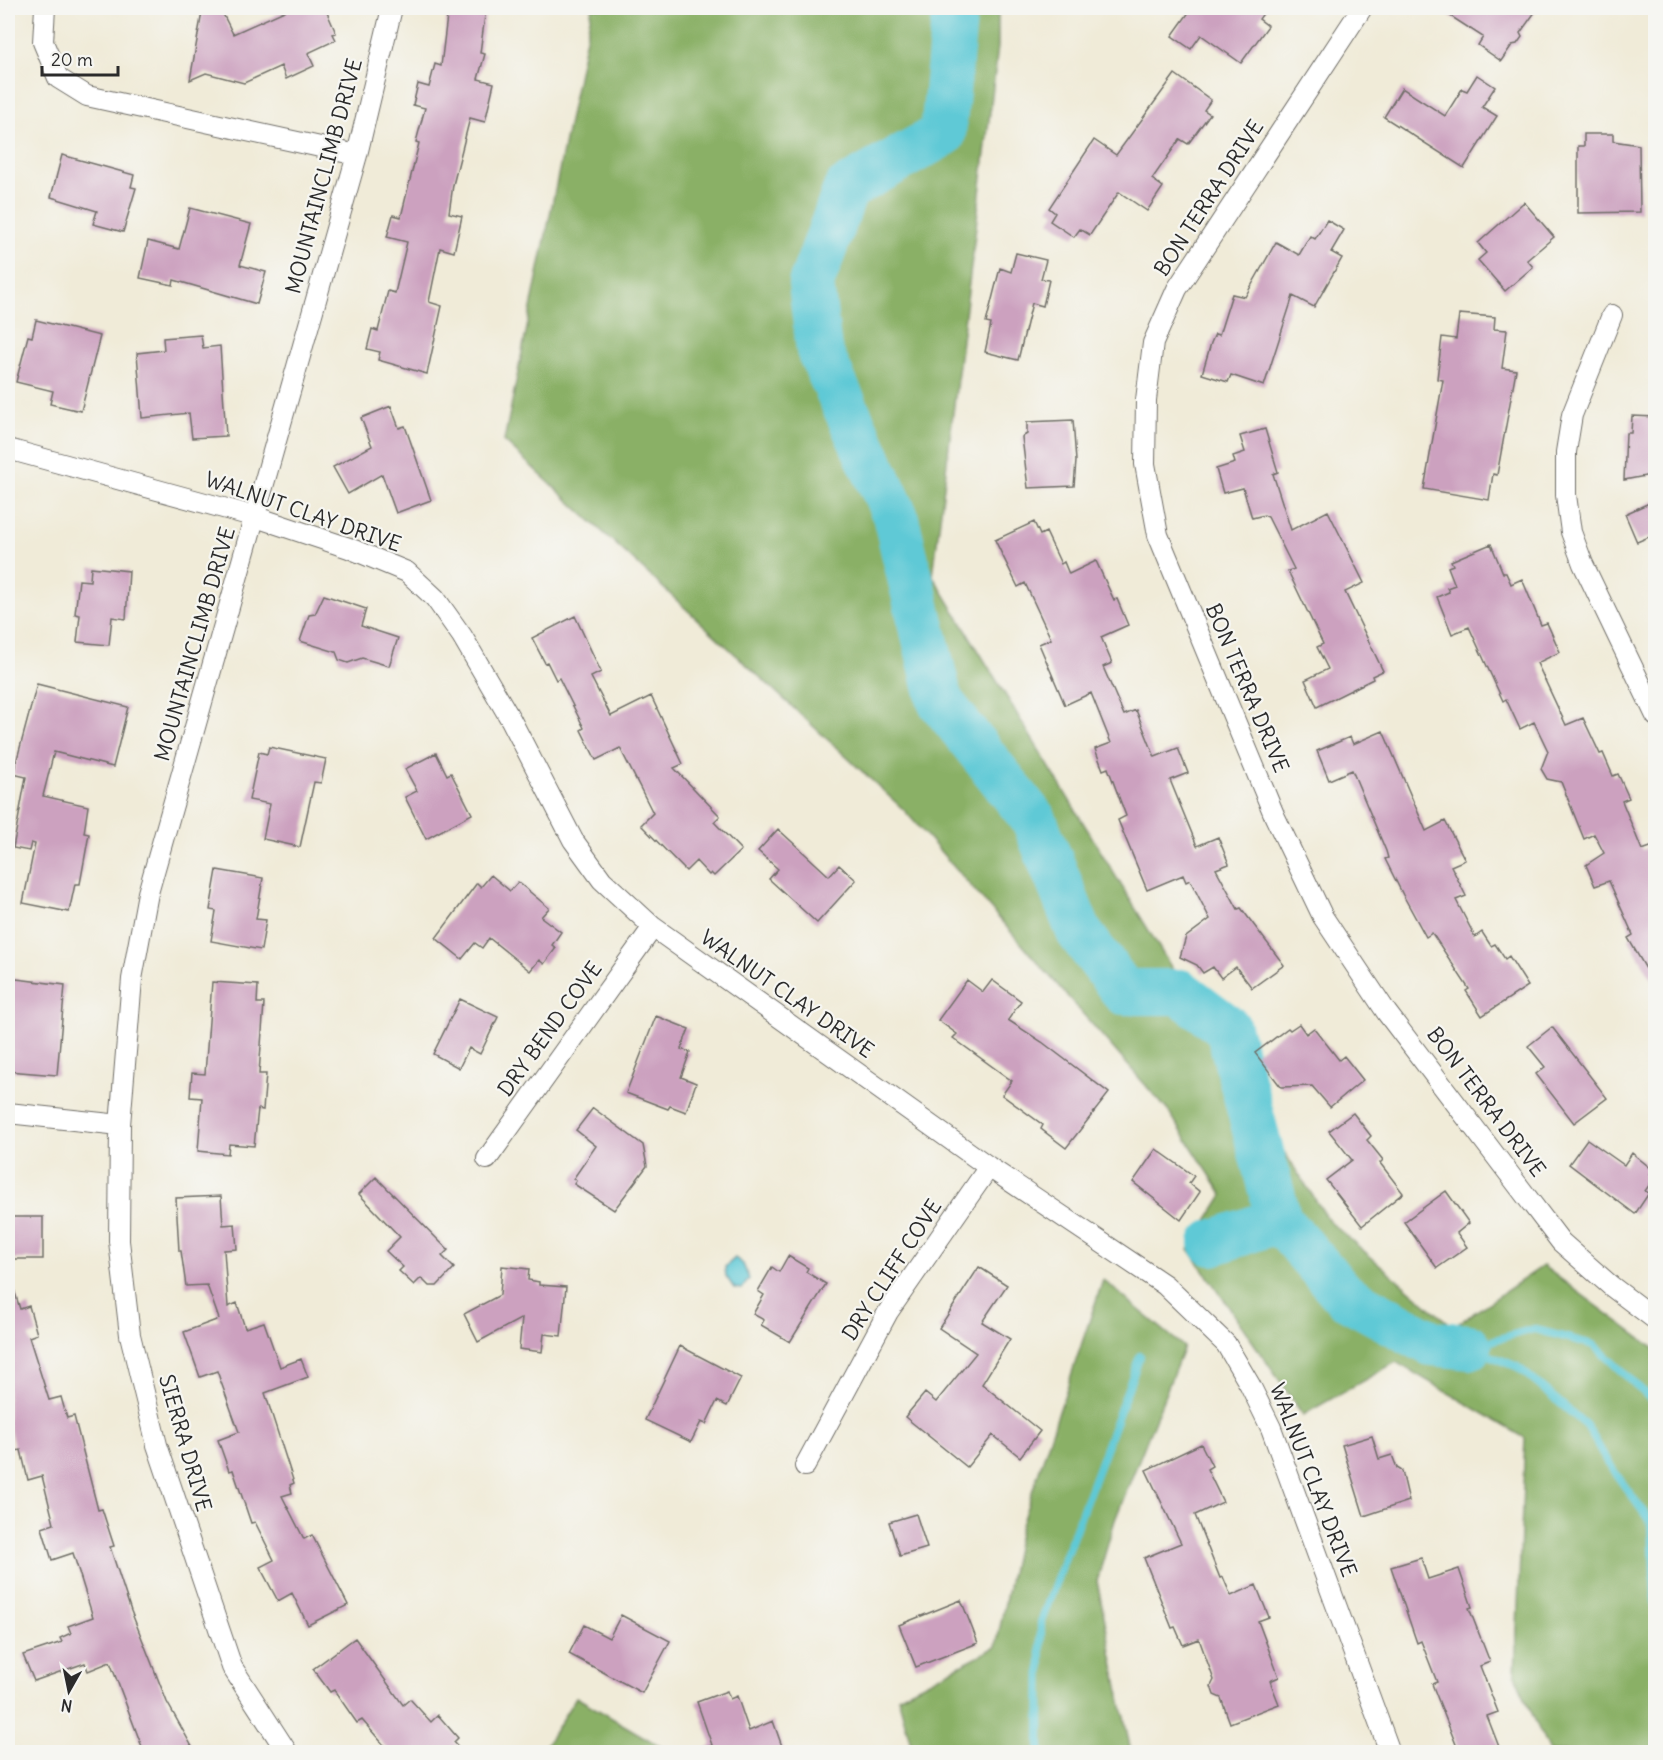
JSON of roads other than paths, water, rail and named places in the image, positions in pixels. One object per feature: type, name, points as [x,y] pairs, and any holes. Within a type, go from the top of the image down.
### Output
[{"type":"street","points":[[45,8],[43,42],[58,78],[87,96],[357,155]]},
{"type":"street","name":"MOUNTAINCLIMB DRIVE","points":[[120,1125],[132,979],[148,893],[357,155],[392,8]]},
{"type":"street","name":"BON TERRA DRIVE","points":[[1362,8],[1177,289],[1153,343],[1146,400],[1145,464],[1158,535],[1275,817],[1323,917],[1387,1013],[1561,1242],[1656,1320]]},
{"type":"street","points":[[1612,315],[1572,415],[1566,452],[1566,495],[1571,532],[1583,564],[1656,716]]},
{"type":"street","name":"WALNUT CLAY DRIVE","points":[[8,449],[256,517],[350,548],[407,572],[435,598],[462,636],[511,720],[573,840],[602,880],[652,927],[989,1167],[1165,1285],[1226,1344],[1271,1428],[1390,1752]]},
{"type":"street","name":"DRY BEND COVE","points":[[487,1160],[652,927]]},
{"type":"street","points":[[8,1113],[120,1125]]},
{"type":"street","name":"SIERRA DRIVE","points":[[120,1125],[120,1253],[130,1335],[157,1445],[232,1667],[287,1752]]},
{"type":"street","name":"DRY CLIFF COVE","points":[[805,1466],[888,1312],[989,1167]]},
{"type":"water","points":[[735,1258],[743,1264],[749,1279],[742,1289],[734,1288],[726,1276],[725,1267]]},
{"type":"waterway","points":[[955,8],[943,134],[846,189],[811,284],[819,350],[895,515],[940,701],[1034,820],[1079,932],[1124,992],[1180,992],[1228,1028],[1279,1220],[1212,1243]]},
{"type":"waterway","points":[[1279,1220],[1345,1296],[1431,1343],[1469,1347]]},
{"type":"waterway","points":[[1469,1347],[1534,1329],[1594,1345],[1656,1404]]},
{"type":"waterway","points":[[1469,1347],[1518,1367],[1587,1426],[1608,1463],[1652,1524],[1656,1615]]},
{"type":"waterway","points":[[1040,1752],[1041,1622],[1140,1356]]}]
